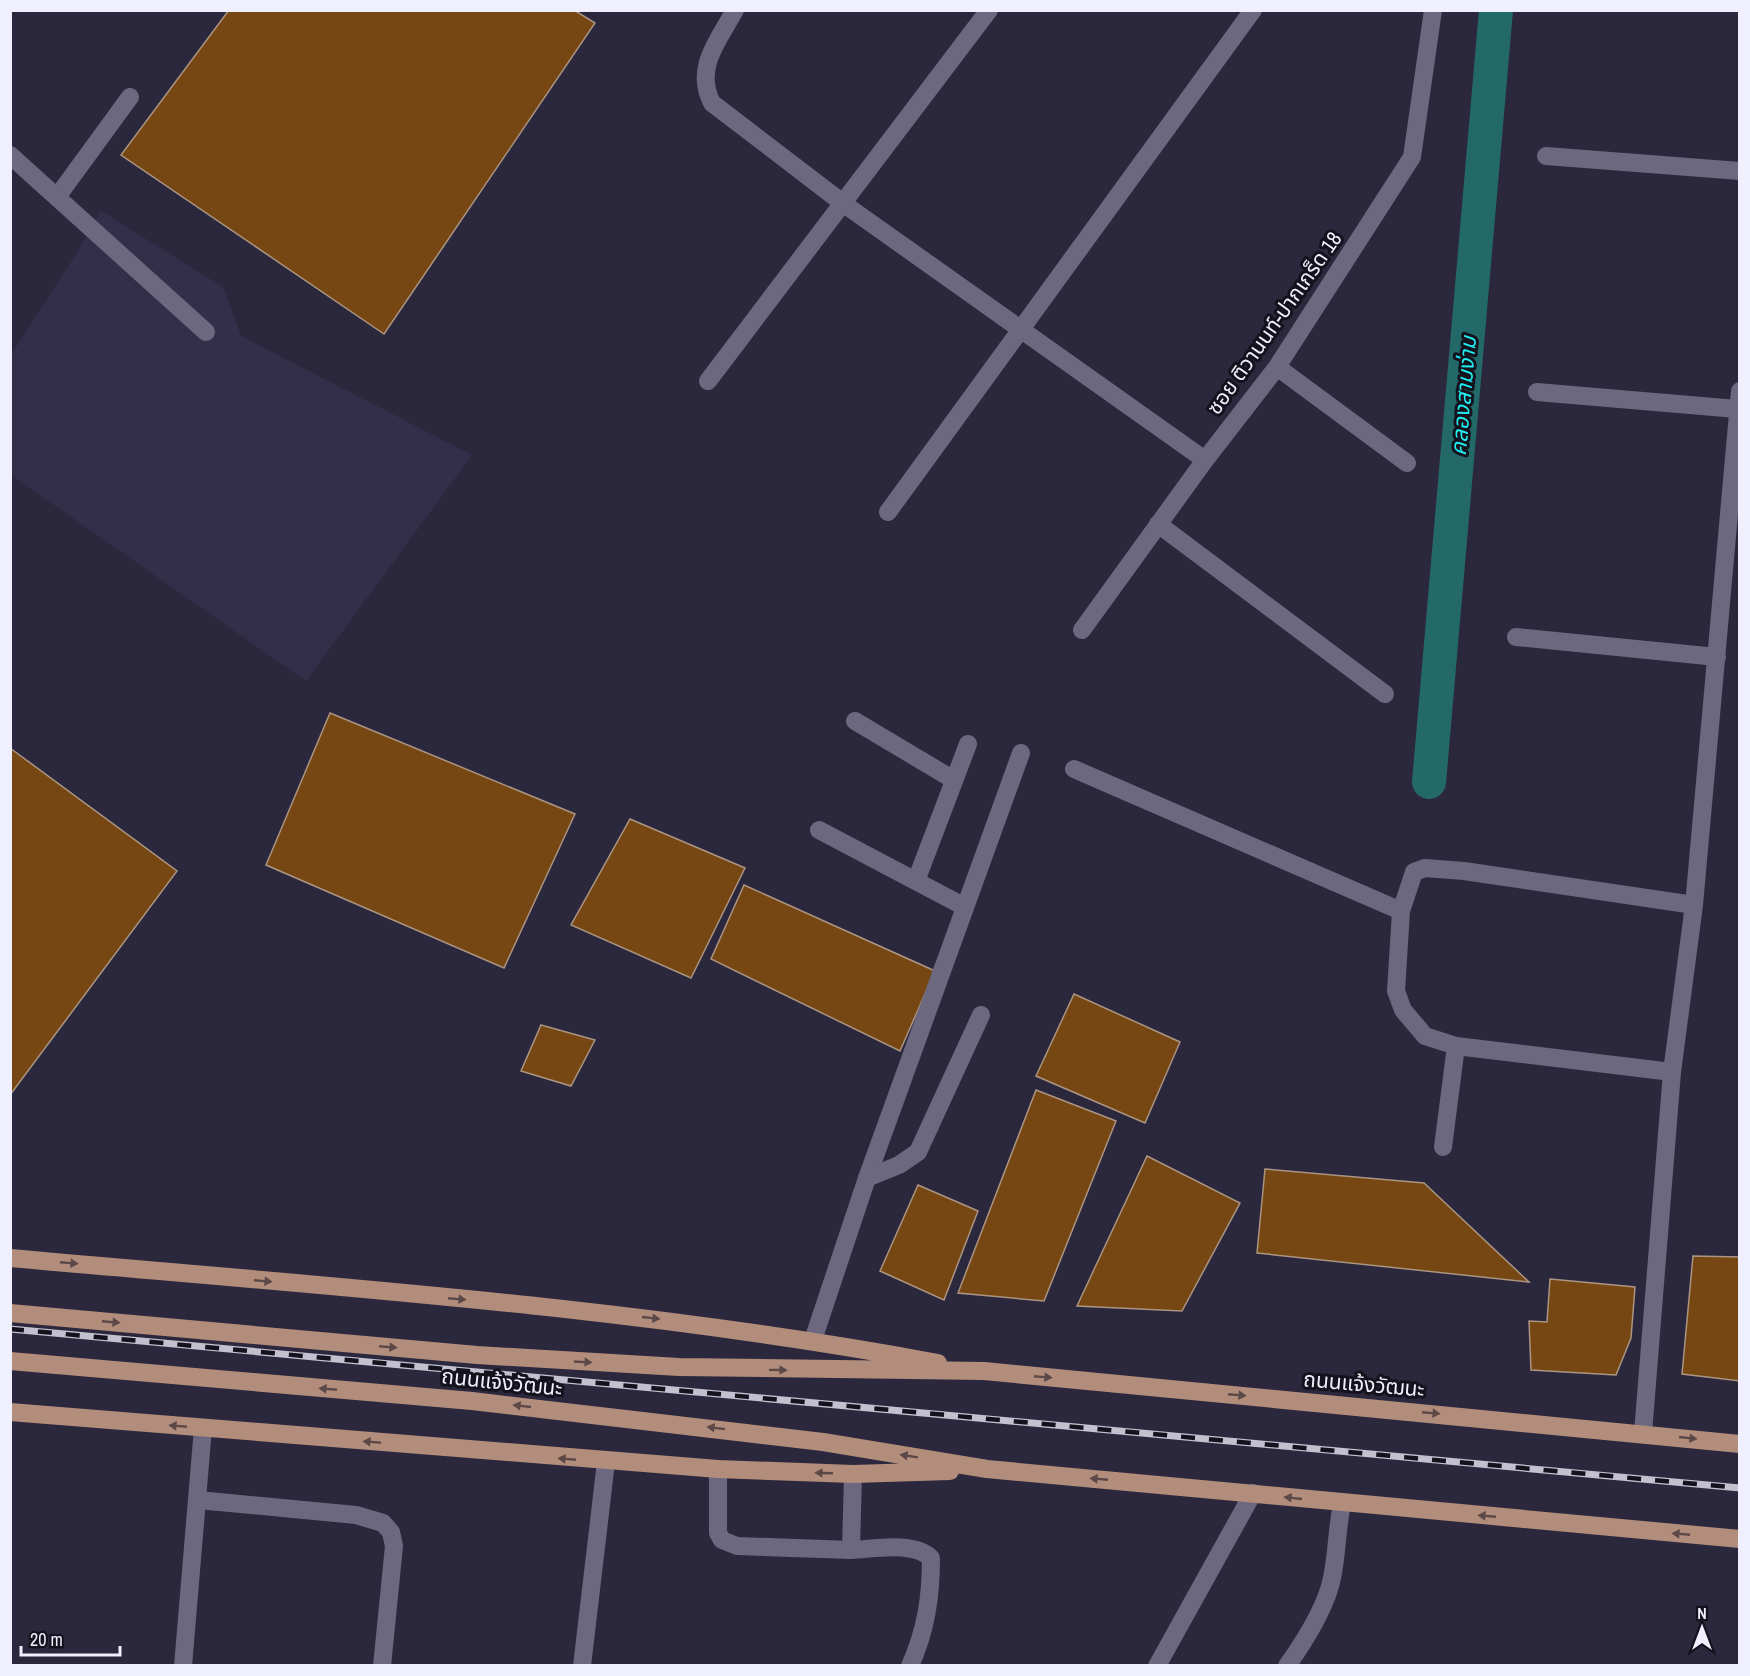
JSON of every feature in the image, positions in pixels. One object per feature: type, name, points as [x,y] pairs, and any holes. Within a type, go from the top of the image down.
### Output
[{"type":"main road","name":"ถนนแจ้งวัฒนะ","points":[[10,1258],[566,1309],[813,1340],[984,1371]]},
{"type":"main road","name":"ถนนแจ้งวัฒนะ","points":[[10,1313],[477,1355],[679,1368],[984,1371],[1740,1444]]},
{"type":"main road","name":"ถนนแจ้งวัฒนะ","points":[[10,1361],[593,1414],[823,1442],[987,1469],[1740,1539]]},
{"type":"main road","name":"ถนนแจ้งวัฒนะ","points":[[10,1412],[606,1462],[718,1469],[853,1474],[987,1469]]},
{"type":"street","points":[[735,10],[706,62],[704,82],[712,103],[844,204],[1205,460]]},
{"type":"street","points":[[708,381],[989,10]]},
{"type":"street","points":[[888,512],[1253,10]]},
{"type":"street","name":"ซอย ติวานนท์-ปากเกร็ด 18","points":[[1082,630],[1205,460],[1277,367],[1412,157],[1433,10]]},
{"type":"street","points":[[57,197],[130,96]]},
{"type":"street","points":[[10,155],[206,332]]},
{"type":"street","points":[[1546,156],[1740,171]]},
{"type":"street","points":[[1277,367],[1407,463]]},
{"type":"street","points":[[1538,392],[1738,400],[1694,905],[1672,1072],[1643,1433]]},
{"type":"street","points":[[1158,524],[1385,694]]},
{"type":"street","points":[[1516,637],[1717,657]]},
{"type":"street","points":[[855,721],[954,780]]},
{"type":"street","points":[[916,880],[968,744]]},
{"type":"street","points":[[813,1340],[867,1178],[1021,753]]},
{"type":"street","points":[[1074,770],[1401,911]]},
{"type":"street","points":[[819,830],[965,907]]},
{"type":"street","points":[[1672,1072],[1456,1046],[1425,1036],[1403,1010],[1396,991],[1401,911],[1414,872],[1425,868],[1464,871],[1694,905]]},
{"type":"street","points":[[867,1178],[899,1164],[918,1152],[981,1015]]},
{"type":"street","points":[[1443,1147],[1456,1046]]},
{"type":"street","points":[[183,1665],[203,1428]]},
{"type":"street","points":[[582,1665],[606,1462]]},
{"type":"street","points":[[718,1469],[718,1533],[722,1540],[737,1546],[851,1550],[911,1549],[921,1551],[931,1558],[931,1597],[926,1625],[910,1665]]},
{"type":"street","points":[[851,1550],[853,1474]]},
{"type":"street","points":[[1157,1665],[1253,1493]]},
{"type":"street","points":[[198,1500],[356,1515],[383,1523],[391,1532],[394,1546],[382,1665]]},
{"type":"street","points":[[1287,1665],[1308,1637],[1332,1579],[1335,1537],[1342,1503]]},
{"type":"shaded area","points":[[101,211],[223,287],[241,336],[472,455],[306,681],[11,475],[11,355]]},
{"type":"building","points":[[229,10],[574,10],[595,23],[384,334],[121,155]]},
{"type":"building","points":[[330,713],[575,814],[504,968],[266,865]]},
{"type":"building","points":[[10,748],[177,871],[10,1095]]},
{"type":"building","points":[[630,819],[745,868],[691,978],[571,925]]},
{"type":"building","points":[[744,885],[935,971],[900,1051],[711,959]]},
{"type":"building","points":[[1074,994],[1180,1042],[1145,1123],[1036,1076]]},
{"type":"building","points":[[541,1025],[595,1040],[571,1086],[521,1071]]},
{"type":"building","points":[[1036,1090],[1116,1121],[1044,1301],[958,1293]]},
{"type":"building","points":[[1147,1156],[1240,1203],[1182,1311],[1077,1306]]},
{"type":"building","points":[[1265,1169],[1424,1183],[1529,1282],[1257,1253]]},
{"type":"building","points":[[918,1185],[978,1211],[944,1300],[880,1271]]},
{"type":"building","points":[[1693,1256],[1740,1257],[1740,1381],[1682,1374]]},
{"type":"building","points":[[1550,1279],[1635,1287],[1631,1338],[1616,1375],[1531,1370],[1529,1321],[1547,1322]]},
{"type":"waterway","name":"คลองสามง่าม","points":[[1429,782],[1496,10]]},
{"type":"railway","points":[[10,1329],[1740,1488]]}]
